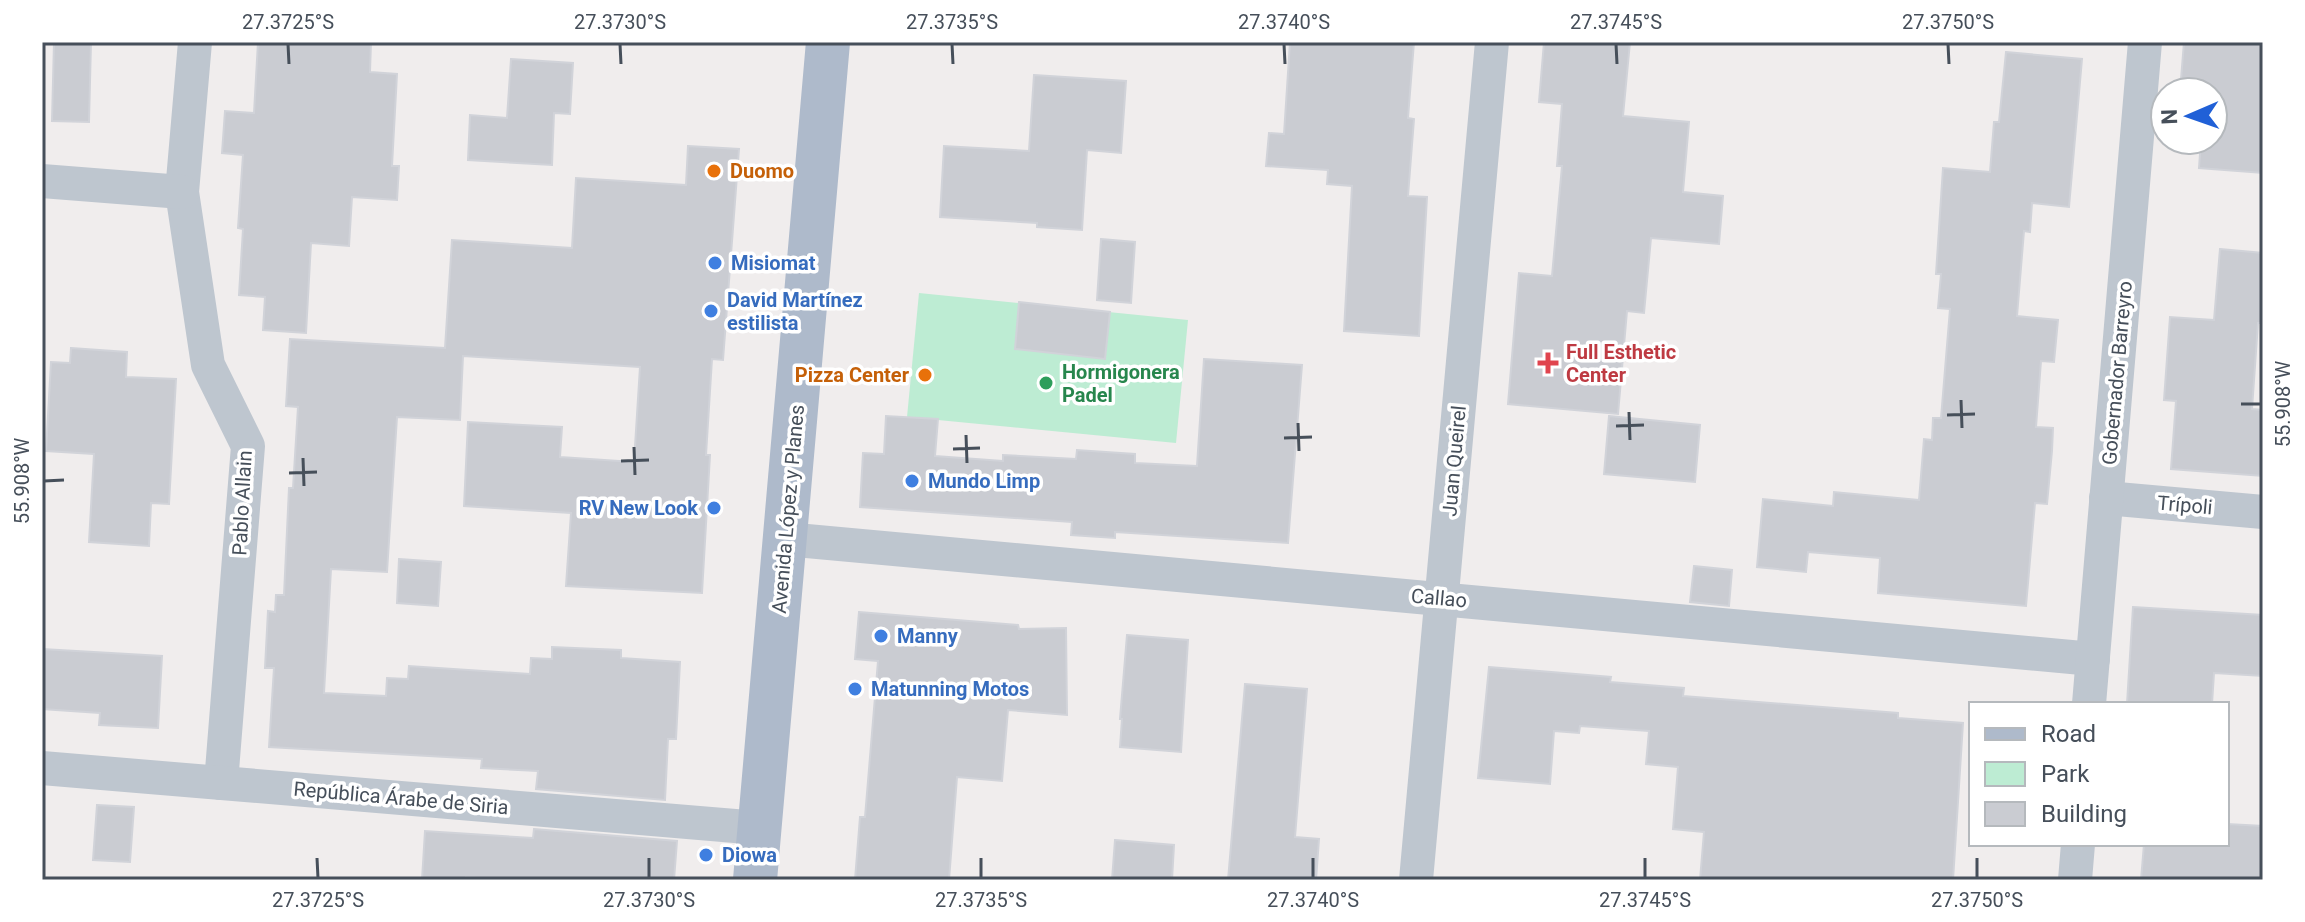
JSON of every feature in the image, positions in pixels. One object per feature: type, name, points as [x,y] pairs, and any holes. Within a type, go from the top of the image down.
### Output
[{"type":"main road","name":"Avenida López y Planes","points":[[755,880],[828,42]]},
{"type":"street","name":"Pablo Allain","points":[[195,42],[182,192],[208,365],[248,446],[221,783]]},
{"type":"street","name":"Juan Queirel","points":[[1416,880],[1492,42]]},
{"type":"street","name":"Gobernador Barreyro","points":[[2089,702],[2145,42]]},
{"type":"street","points":[[42,181],[182,192]]},
{"type":"street","name":"Trípoli","points":[[2106,498],[2263,512]]},
{"type":"street","name":"Callao","points":[[785,539],[2093,659]]},
{"type":"street","name":"República Árabe de Siria","points":[[42,768],[759,828]]},
{"type":"street","points":[[2075,880],[2078,846]]},
{"type":"green space","name":"Hormigonera Padel","points":[[919,293],[1188,320],[1176,443],[907,417]]},
{"type":"building","points":[[54,42],[91,42],[89,122],[52,121]]},
{"type":"building","points":[[258,42],[371,42],[370,72],[397,74],[392,166],[399,166],[397,200],[352,197],[349,246],[311,243],[306,333],[263,330],[265,297],[239,295],[243,229],[238,228],[243,155],[222,153],[225,111],[254,113]]},
{"type":"building","points":[[1290,42],[1414,42],[1408,118],[1414,119],[1408,196],[1427,197],[1419,336],[1344,331],[1352,186],[1327,184],[1328,170],[1266,166],[1269,133],[1284,134]]},
{"type":"building","points":[[1544,42],[1630,42],[1623,116],[1689,122],[1683,192],[1723,196],[1719,244],[1651,238],[1644,313],[1627,311],[1618,414],[1508,404],[1519,273],[1552,276],[1562,166],[1557,166],[1562,104],[1539,102]]},
{"type":"building","points":[[2184,42],[2263,42],[2263,173],[2199,168],[2200,156],[2229,156],[2229,76],[2181,76]]},
{"type":"building","points":[[2006,52],[2082,59],[2069,207],[2032,203],[2030,232],[2024,231],[2017,316],[2058,320],[2054,362],[2041,361],[2036,427],[2053,428],[2052,451],[2047,504],[2035,503],[2026,606],[1878,593],[1880,558],[1808,552],[1806,572],[1757,567],[1763,499],[1833,506],[1834,492],[1919,500],[1924,439],[1932,440],[1933,418],[1941,418],[1950,309],[1938,308],[1941,274],[1936,274],[1943,168],[1990,172],[1994,122],[1999,122]]},
{"type":"building","points":[[511,59],[573,63],[570,114],[554,113],[552,165],[468,160],[470,115],[507,118]]},
{"type":"building","points":[[1034,75],[1126,81],[1121,153],[1087,150],[1082,230],[1037,227],[1037,223],[940,217],[944,146],[1029,151]]},
{"type":"building","points":[[688,146],[739,149],[723,360],[712,359],[702,593],[566,586],[571,513],[464,506],[468,422],[562,427],[560,457],[634,462],[640,367],[463,356],[460,420],[397,417],[387,572],[331,569],[324,693],[386,696],[387,678],[408,679],[409,666],[530,674],[531,658],[552,659],[552,647],[621,650],[621,658],[680,662],[676,739],[668,739],[665,800],[536,789],[538,771],[481,768],[482,759],[269,747],[274,668],[265,668],[268,611],[275,612],[276,595],[284,595],[289,488],[293,488],[298,407],[286,406],[290,339],[445,348],[452,240],[572,248],[576,178],[686,185]]},
{"type":"building","points":[[1101,239],[1135,242],[1131,303],[1097,300]]},
{"type":"building","points":[[2220,249],[2263,253],[2263,323],[2258,323],[2252,409],[2263,410],[2263,476],[2171,469],[2176,401],[2164,400],[2170,317],[2214,320]]},
{"type":"building","points":[[1019,302],[1110,312],[1105,359],[1015,349]]},
{"type":"building","points":[[71,348],[127,352],[126,377],[176,379],[169,504],[151,503],[149,546],[89,542],[94,454],[46,451],[51,362],[70,363]]},
{"type":"building","points":[[1204,359],[1302,365],[1288,543],[1115,532],[1115,538],[1071,535],[1072,522],[860,507],[863,453],[884,454],[886,416],[938,419],[935,456],[1003,461],[1003,455],[1076,459],[1077,450],[1135,454],[1135,463],[1197,466]]},
{"type":"building","points":[[1609,416],[1700,425],[1695,482],[1604,474]]},
{"type":"building","points":[[399,559],[441,562],[438,606],[397,603]]},
{"type":"building","points":[[1694,566],[1732,570],[1729,606],[1690,602]]},
{"type":"building","points":[[2133,607],[2263,615],[2263,676],[2214,673],[2212,702],[2127,702]]},
{"type":"building","points":[[859,612],[1018,625],[1019,629],[1066,628],[1067,715],[1008,710],[1002,781],[957,777],[949,880],[855,880],[860,817],[865,817],[878,661],[855,659]]},
{"type":"building","points":[[1127,635],[1188,640],[1181,752],[1120,747]]},
{"type":"building","points":[[42,649],[162,656],[158,728],[99,725],[100,713],[42,709]]},
{"type":"building","points":[[1489,667],[1611,677],[1610,682],[1684,688],[1683,696],[1898,713],[1898,718],[1963,723],[1953,880],[1700,880],[1704,832],[1673,829],[1678,767],[1646,764],[1649,731],[1580,726],[1579,733],[1554,731],[1550,784],[1478,778]]},
{"type":"building","points":[[1245,684],[1307,689],[1295,837],[1319,839],[1316,880],[1228,880]]},
{"type":"building","points":[[97,805],[134,807],[130,862],[93,860]]},
{"type":"building","points":[[2229,824],[2263,826],[2263,880],[2141,880],[2144,846],[2229,846]]},
{"type":"building","points":[[534,829],[677,841],[674,880],[466,877],[466,880],[422,880],[425,831],[533,838]]},
{"type":"building","points":[[1115,840],[1174,845],[1172,880],[1112,880]]},
{"type":"place","name":"Duomo","points":[[714,171]]},
{"type":"place","name":"Misiomat","points":[[715,263]]},
{"type":"place","name":"David Martínez estilista","points":[[711,311]]},
{"type":"place","name":"Full Esthetic Center","points":[[1548,363]]},
{"type":"place","name":"Pizza Center","points":[[925,375]]},
{"type":"place","name":"Hormigonera Padel","points":[[1046,383]]},
{"type":"place","name":"Mundo Limp","points":[[912,481]]},
{"type":"place","name":"RV New Look","points":[[714,508]]},
{"type":"place","name":"Manny","points":[[881,636]]},
{"type":"place","name":"Matunning Motos","points":[[855,689]]},
{"type":"place","name":"Diowa","points":[[706,855]]}]
